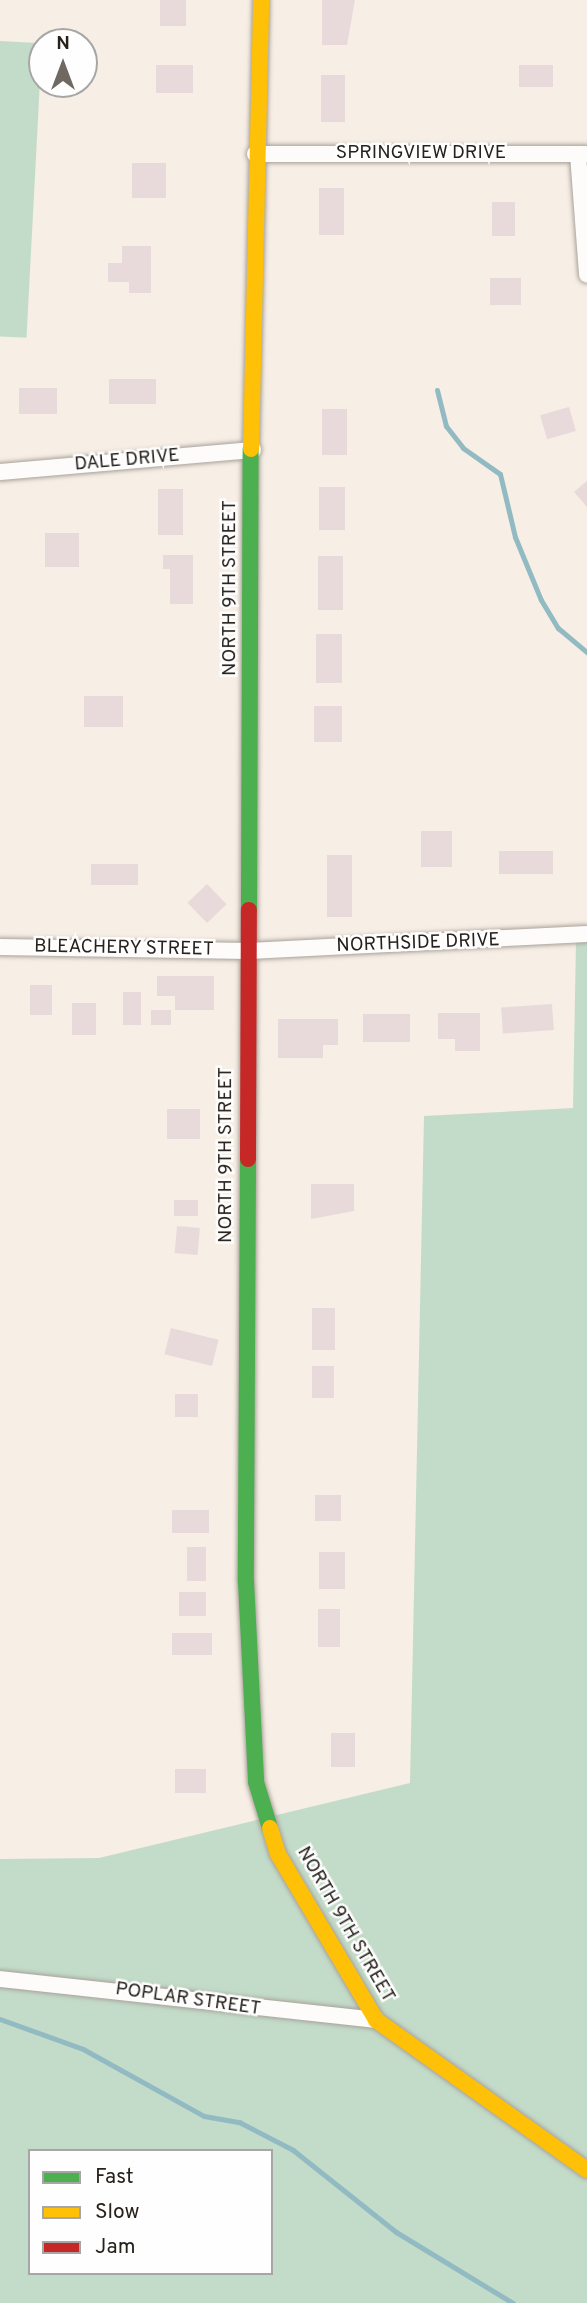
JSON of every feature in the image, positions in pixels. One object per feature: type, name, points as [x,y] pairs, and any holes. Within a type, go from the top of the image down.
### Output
[{"type":"street","name":"NORTH 9TH STREET","points":[[261,0],[256,154],[249,951],[247,1677],[256,1782],[278,1854],[376,2020],[587,2170]]},
{"type":"street","name":"SPRINGVIEW DRIVE","points":[[256,154],[583,154]]},
{"type":"street","points":[[583,154],[587,275]]},
{"type":"street","name":"DALE DRIVE","points":[[0,472],[253,450]]},
{"type":"street","name":"NORTHSIDE DRIVE","points":[[249,951],[587,934]]},
{"type":"street","name":"BLEACHERY STREET","points":[[0,947],[249,951]]},
{"type":"street","name":"POPLAR STREET","points":[[0,1979],[376,2020]]},
{"type":"green space","points":[[0,41],[28,42],[28,98],[39,98],[27,338],[0,336]]},
{"type":"green space","points":[[587,940],[587,2303],[0,2303],[0,1859],[99,1858],[410,1783],[424,1116],[573,1108],[576,941]]},
{"type":"building","points":[[160,0],[186,0],[186,26],[160,26]]},
{"type":"building","points":[[322,0],[355,0],[347,45],[322,45]]},
{"type":"building","points":[[156,65],[193,65],[193,93],[156,93]]},
{"type":"building","points":[[519,65],[553,65],[553,87],[519,87]]},
{"type":"building","points":[[321,75],[345,75],[345,122],[321,122]]},
{"type":"building","points":[[132,163],[166,163],[166,198],[132,198]]},
{"type":"building","points":[[319,188],[344,188],[344,235],[319,235]]},
{"type":"building","points":[[492,202],[515,202],[515,236],[492,236]]},
{"type":"building","points":[[122,246],[151,246],[151,293],[129,293],[129,282],[108,282],[108,263],[122,263]]},
{"type":"building","points":[[490,278],[521,278],[521,305],[490,305]]},
{"type":"building","points":[[109,379],[156,379],[156,404],[109,404]]},
{"type":"building","points":[[19,388],[57,388],[57,414],[19,414]]},
{"type":"building","points":[[569,407],[576,431],[547,439],[540,415]]},
{"type":"building","points":[[322,409],[347,409],[347,455],[322,455]]},
{"type":"building","points":[[587,481],[587,507],[574,492]]},
{"type":"building","points":[[319,487],[345,487],[345,530],[319,530]]},
{"type":"building","points":[[158,489],[183,489],[183,535],[158,535]]},
{"type":"building","points":[[45,533],[79,533],[79,567],[45,567]]},
{"type":"building","points":[[163,555],[193,555],[193,604],[170,604],[170,569],[163,569]]},
{"type":"building","points":[[318,556],[343,556],[343,610],[318,610]]},
{"type":"building","points":[[316,634],[342,634],[342,683],[316,683]]},
{"type":"building","points":[[84,696],[123,696],[123,727],[84,727]]},
{"type":"building","points":[[314,706],[342,706],[342,742],[314,742]]},
{"type":"building","points":[[421,831],[452,831],[452,867],[421,867]]},
{"type":"building","points":[[499,851],[553,851],[553,874],[499,874]]},
{"type":"building","points":[[327,855],[352,855],[352,917],[327,917]]},
{"type":"building","points":[[91,864],[138,864],[138,885],[91,885]]},
{"type":"building","points":[[207,884],[226,904],[207,923],[188,903]]},
{"type":"building","points":[[157,976],[214,976],[214,1010],[175,1010],[175,996],[157,996]]},
{"type":"building","points":[[30,985],[52,985],[52,1015],[30,1015]]},
{"type":"building","points":[[123,992],[141,992],[141,1025],[123,1025]]},
{"type":"building","points":[[72,1003],[96,1003],[96,1035],[72,1035]]},
{"type":"building","points":[[552,1004],[554,1030],[503,1033],[501,1008]]},
{"type":"building","points":[[151,1010],[171,1010],[171,1025],[151,1025]]},
{"type":"building","points":[[438,1013],[480,1013],[480,1051],[455,1051],[455,1039],[438,1039]]},
{"type":"building","points":[[363,1014],[410,1014],[410,1042],[363,1042]]},
{"type":"building","points":[[278,1019],[338,1019],[338,1045],[323,1045],[323,1058],[278,1058]]},
{"type":"building","points":[[167,1109],[200,1109],[200,1139],[167,1139]]},
{"type":"building","points":[[311,1184],[354,1184],[354,1211],[311,1219]]},
{"type":"building","points":[[174,1200],[198,1200],[198,1216],[174,1216]]},
{"type":"building","points":[[177,1226],[200,1228],[198,1255],[175,1253]]},
{"type":"building","points":[[312,1308],[335,1308],[335,1350],[312,1350]]},
{"type":"building","points":[[171,1328],[219,1340],[212,1366],[164,1354]]},
{"type":"building","points":[[312,1366],[334,1366],[334,1398],[312,1398]]},
{"type":"building","points":[[175,1394],[198,1394],[198,1417],[175,1417]]},
{"type":"building","points":[[315,1495],[341,1495],[341,1521],[315,1521]]},
{"type":"building","points":[[172,1510],[209,1510],[209,1533],[172,1533]]},
{"type":"building","points":[[187,1547],[206,1547],[206,1581],[187,1581]]},
{"type":"building","points":[[319,1552],[345,1552],[345,1589],[319,1589]]},
{"type":"building","points":[[179,1592],[206,1592],[206,1616],[179,1616]]},
{"type":"building","points":[[318,1609],[340,1609],[340,1647],[318,1647]]},
{"type":"building","points":[[172,1633],[212,1633],[212,1655],[172,1655]]},
{"type":"building","points":[[331,1733],[355,1733],[355,1767],[331,1767]]},
{"type":"building","points":[[175,1769],[206,1769],[206,1793],[175,1793]]},
{"type":"waterway","points":[[437,390],[446,426],[463,448],[500,474],[515,537],[541,600],[558,628],[587,652]]},
{"type":"waterway","points":[[0,2019],[83,2049],[204,2116],[239,2122],[293,2150],[396,2232],[513,2303]]},
{"type":"traffic: fast","points":[[249,910],[251,449]]},
{"type":"traffic: fast","points":[[248,1159],[246,1582],[256,1782],[270,1828]]},
{"type":"traffic: slow","points":[[251,449],[261,0]]},
{"type":"traffic: slow","points":[[270,1828],[278,1854],[376,2020],[587,2170]]},
{"type":"traffic: jam","points":[[248,1159],[249,910]]}]
